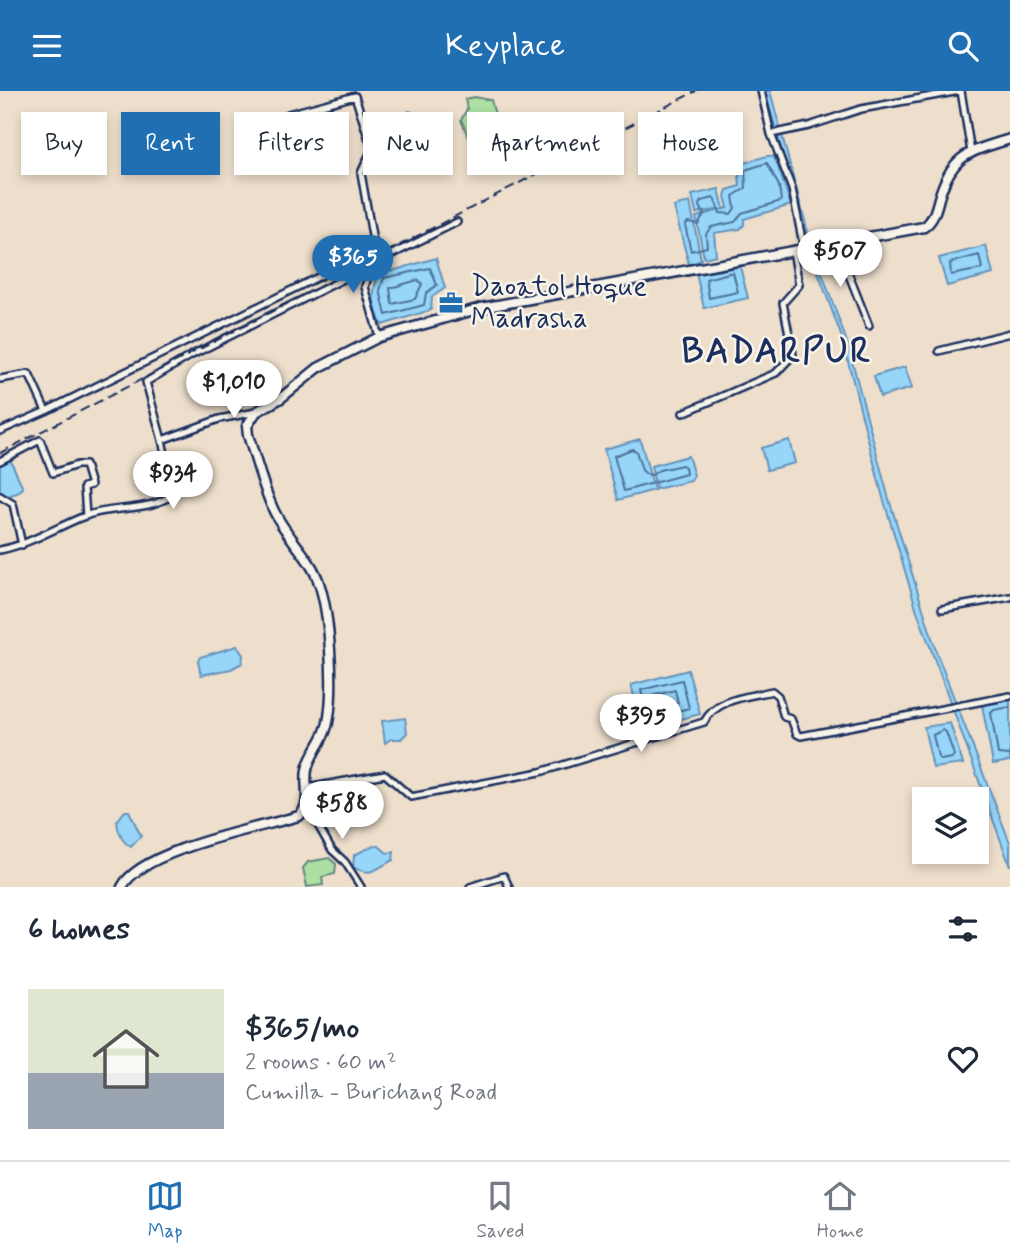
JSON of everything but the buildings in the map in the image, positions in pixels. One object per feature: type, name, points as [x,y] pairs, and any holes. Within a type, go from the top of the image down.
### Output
[{"type":"main road","points":[[123,887],[144,864],[182,849],[299,816],[307,807],[308,766],[325,734],[330,716],[332,665],[320,585],[312,566],[301,555],[273,510],[248,435],[247,426],[256,412],[281,398],[318,368],[380,337],[481,308],[843,244],[927,225],[935,212],[948,171],[971,152],[1010,139]]},
{"type":"street","points":[[761,91],[792,188],[804,249]]},
{"type":"street","points":[[774,134],[861,109],[961,91],[971,152]]},
{"type":"street","points":[[294,112],[355,93],[372,149],[361,173],[375,249],[374,262],[365,287],[380,337]]},
{"type":"street","points":[[0,550],[22,545],[86,516],[138,508],[164,501],[174,494],[146,382],[374,262],[457,222]]},
{"type":"street","points":[[843,244],[849,275],[869,326]]},
{"type":"street","points":[[0,431],[375,249]]},
{"type":"street","points":[[683,414],[776,373],[793,355],[783,303],[799,285],[793,251]]},
{"type":"street","points":[[939,351],[1010,333]]},
{"type":"street","points":[[0,379],[29,374],[46,411]]},
{"type":"street","points":[[162,440],[219,419],[256,412]]},
{"type":"street","points":[[0,461],[40,440],[53,473],[85,465],[91,485],[84,488],[86,516]]},
{"type":"street","points":[[0,496],[13,504],[22,545]]},
{"type":"street","points":[[942,608],[1010,597]]},
{"type":"street","points":[[307,788],[385,774],[411,797],[470,787],[540,772],[704,722],[712,710],[724,703],[772,691],[778,696],[783,717],[791,719],[797,734],[801,736],[1010,696]]},
{"type":"street","points":[[307,807],[332,850],[345,862],[361,887]]},
{"type":"street","points":[[470,887],[504,876],[509,887]]},
{"type":"green space","points":[[475,97],[491,100],[494,112],[467,112],[467,134],[461,120],[467,109],[465,99]]},
{"type":"green space","points":[[329,858],[336,864],[335,874],[322,877],[323,885],[307,887],[303,868],[308,862]]},
{"type":"water","points":[[765,91],[770,91],[811,243],[847,342],[888,496],[937,654],[988,787],[981,787],[917,611],[882,494],[842,338],[812,256]]},
{"type":"water","points":[[773,156],[791,205],[744,219],[744,225],[740,229],[714,233],[716,255],[704,258],[696,217],[723,209],[696,213],[692,195],[719,189],[724,209],[728,208],[725,196],[727,190],[740,186],[739,175],[743,175],[743,163]]},
{"type":"water","points":[[690,202],[701,260],[689,265],[674,207]]},
{"type":"water","points":[[986,246],[993,274],[947,286],[939,258]]},
{"type":"water","points":[[436,258],[445,288],[432,297],[431,310],[382,325],[374,294],[377,279],[386,266],[392,271]]},
{"type":"water","points":[[739,263],[748,298],[704,308],[696,273]]},
{"type":"water","points":[[905,367],[912,388],[880,397],[874,376]]},
{"type":"water","points":[[640,439],[654,490],[618,500],[604,449]]},
{"type":"water","points":[[789,440],[795,463],[767,470],[761,448]]},
{"type":"water","points":[[688,456],[694,475],[691,481],[656,489],[651,466]]},
{"type":"water","points":[[10,459],[23,488],[7,496],[0,491],[0,464]]},
{"type":"water","points":[[237,646],[243,655],[242,663],[231,669],[201,675],[198,662],[200,657]]},
{"type":"water","points":[[688,670],[700,714],[643,729],[631,685]]},
{"type":"water","points":[[1010,700],[1010,761],[993,764],[982,705]]},
{"type":"water","points":[[405,718],[407,733],[401,739],[391,739],[385,743],[382,721]]},
{"type":"water","points":[[950,723],[963,764],[933,768],[924,727]]},
{"type":"water","points":[[989,789],[1010,843],[1010,866],[989,808]]},
{"type":"water","points":[[125,811],[129,811],[141,836],[131,847],[119,832],[117,821]]},
{"type":"water","points":[[379,846],[387,853],[394,852],[393,860],[365,872],[353,867],[354,855]]},
{"type":"railway","points":[[0,453],[696,91]]},
{"type":"place","name":"Daoatol Hoque Madrasha","points":[[451,303]]},
{"type":"district","name":"BADARPUR","points":[[777,352]]}]
